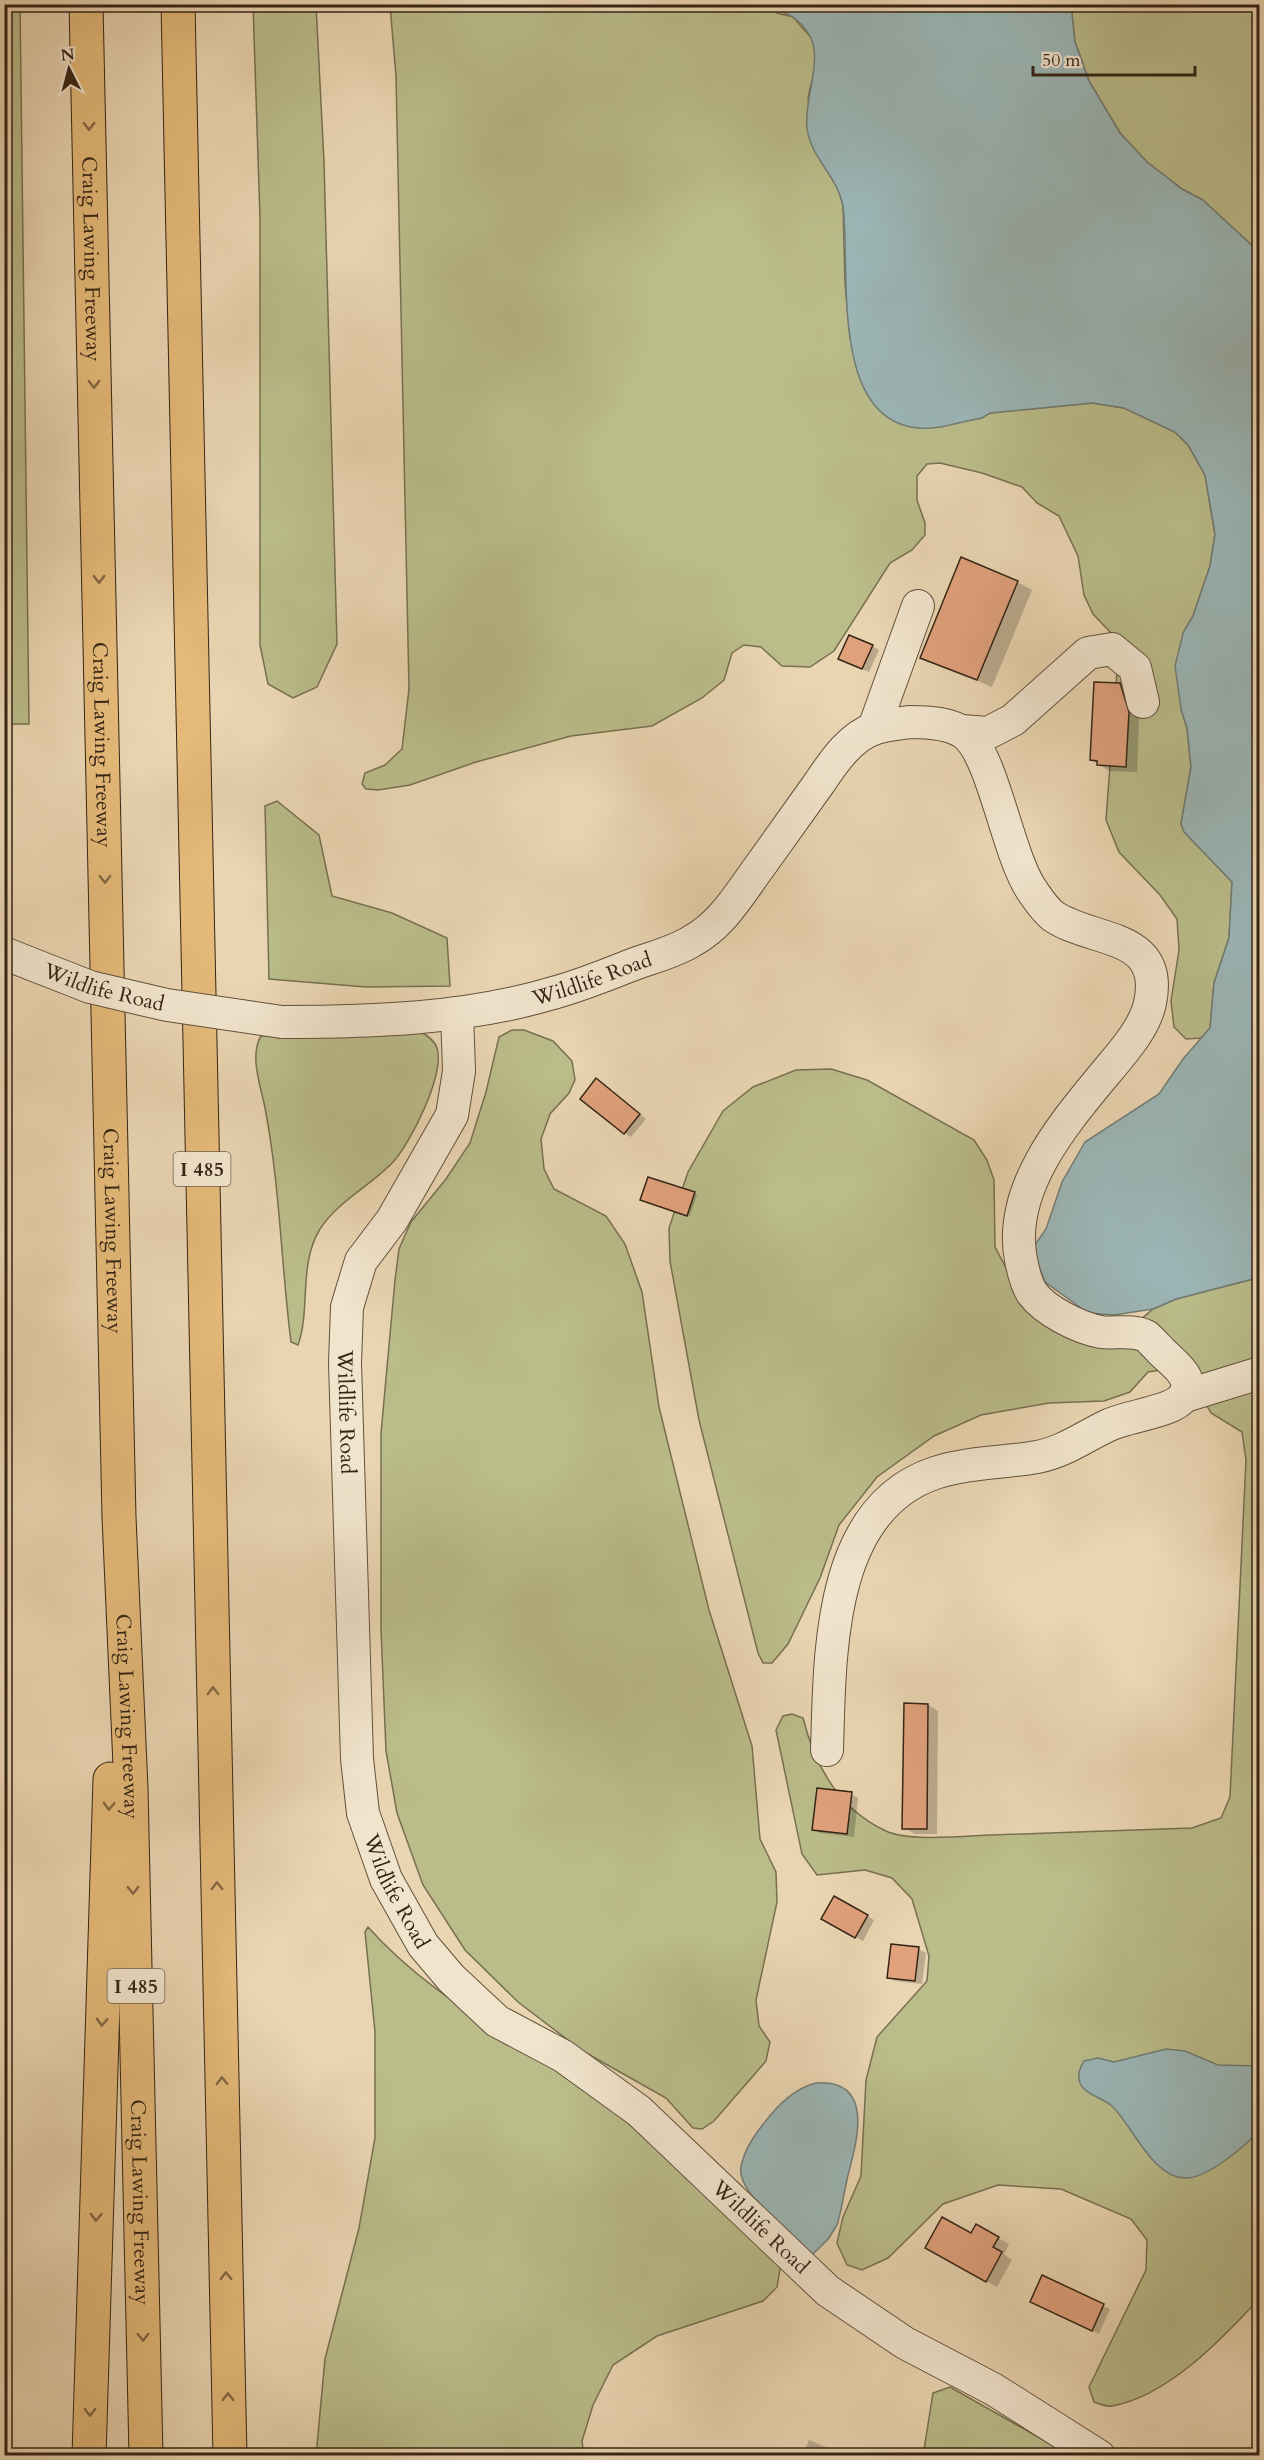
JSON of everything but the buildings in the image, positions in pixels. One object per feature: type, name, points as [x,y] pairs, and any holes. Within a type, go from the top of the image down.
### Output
[{"type":"highway","name":"Craig Lawing Freeway","points":[[86,4],[119,1516],[131,1788],[146,2456]]},
{"type":"highway","name":"I 485","points":[[178,4],[230,2456]]},
{"type":"highway","points":[[89,2456],[119,1516]]},
{"type":"street","points":[[918,606],[874,728],[911,722],[939,724],[962,731],[988,733],[1013,720],[1088,653],[1112,650],[1135,668],[1143,702]]},
{"type":"street","name":"Wildlife Road","points":[[5,954],[100,989],[166,1005],[282,1022],[345,1022],[457,1013],[552,994],[690,943],[720,921],[841,752],[874,728]]},
{"type":"street","points":[[962,731],[980,749],[1022,875],[1048,913],[1063,921],[1128,944],[1153,975],[1149,1011],[1122,1053],[1070,1116],[1033,1177],[1024,1201],[1019,1229],[1019,1252],[1023,1273],[1032,1293],[1049,1308],[1076,1323],[1100,1332],[1134,1333],[1148,1337],[1182,1370],[1188,1385],[1185,1396]]},
{"type":"street","name":"Wildlife Road","points":[[457,1013],[459,1071],[453,1115],[392,1220],[361,1261],[347,1308],[345,1363],[357,1759],[363,1813],[386,1878],[423,1945],[451,1978],[497,2021],[563,2056],[639,2111],[828,2291],[905,2343],[993,2389],[1100,2456]]},
{"type":"street","points":[[827,1750],[830,1662],[841,1594],[860,1536],[900,1487],[940,1471],[1038,1457],[1062,1450],[1110,1424],[1135,1414],[1173,1406],[1185,1396],[1260,1373]]},
{"type":"green space","points":[[20,4],[29,724],[4,724],[4,5]]},
{"type":"green space","points":[[765,4],[777,13],[793,17],[814,41],[816,64],[808,97],[813,146],[837,186],[843,205],[845,284],[850,338],[865,390],[875,405],[919,428],[982,418],[989,413],[1092,403],[1124,408],[1175,432],[1188,445],[1205,475],[1215,534],[1210,566],[1193,616],[1183,633],[1181,709],[1187,728],[1191,767],[1181,824],[1232,882],[1229,938],[1214,983],[1210,1028],[1201,1038],[1186,1039],[1174,1027],[1171,1001],[1179,950],[1177,919],[1160,895],[1119,852],[1106,820],[1117,671],[1111,633],[1093,614],[1084,595],[1078,556],[1059,516],[1037,503],[1022,487],[982,473],[940,463],[927,464],[917,476],[917,500],[925,523],[925,535],[912,550],[890,563],[834,651],[810,667],[782,666],[761,647],[744,645],[732,653],[724,680],[702,698],[652,726],[571,736],[476,762],[410,785],[378,790],[366,789],[362,784],[365,773],[385,765],[402,749],[409,689],[396,76],[390,5]]},
{"type":"green space","points":[[253,5],[316,5],[324,162],[337,644],[317,687],[293,698],[268,684],[260,645],[260,218]]},
{"type":"green space","points":[[1071,5],[1259,5],[1259,252],[1203,200],[1182,189],[1147,162],[1120,133],[1089,81],[1075,42]]},
{"type":"green space","points":[[277,801],[319,835],[332,896],[392,913],[447,938],[450,986],[366,987],[269,979],[265,806]]},
{"type":"green space","points":[[417,1030],[431,1039],[437,1048],[436,1074],[425,1107],[409,1139],[394,1161],[336,1210],[320,1229],[309,1257],[304,1317],[298,1345],[291,1342],[274,1166],[257,1072],[256,1053],[261,1036]]},
{"type":"green space","points":[[512,1030],[524,1030],[553,1041],[572,1061],[575,1080],[569,1093],[550,1114],[541,1139],[544,1169],[554,1189],[606,1216],[625,1244],[642,1292],[659,1407],[709,1610],[752,1746],[760,1839],[776,1872],[777,1902],[756,2000],[759,2026],[770,2042],[766,2061],[714,2121],[702,2129],[693,2128],[666,2098],[581,2050],[518,2002],[465,1950],[423,1885],[397,1813],[386,1751],[381,1629],[381,1433],[399,1249],[411,1222],[446,1179],[470,1143],[486,1092],[499,1037]]},
{"type":"green space","points":[[831,1069],[867,1080],[974,1140],[987,1160],[994,1180],[995,1247],[1028,1309],[1066,1337],[1092,1340],[1133,1326],[1153,1309],[1176,1299],[1253,1279],[1259,1275],[1259,2299],[1193,2364],[1153,2391],[1112,2406],[1094,2402],[1089,2387],[1146,2270],[1147,2240],[1131,2219],[1061,2189],[998,2185],[943,2204],[888,2258],[862,2270],[847,2265],[837,2243],[843,2217],[861,2176],[866,2080],[877,2037],[927,1981],[929,1956],[912,1899],[892,1878],[865,1870],[817,1875],[802,1854],[776,1730],[783,1716],[792,1714],[803,1718],[822,1769],[843,1799],[870,1822],[896,1834],[937,1838],[1192,1828],[1221,1818],[1230,1797],[1246,1460],[1242,1432],[1211,1413],[1195,1385],[1167,1369],[1148,1372],[1130,1392],[1104,1401],[1049,1403],[981,1415],[934,1436],[877,1477],[839,1525],[820,1578],[788,1644],[772,1663],[763,1663],[758,1653],[699,1420],[670,1261],[669,1228],[688,1172],[723,1111],[753,1087],[796,1070]]},
{"type":"green space","points":[[368,1927],[391,1951],[443,1994],[555,2069],[632,2127],[774,2255],[780,2269],[777,2287],[763,2301],[657,2336],[613,2365],[593,2405],[582,2441],[584,2455],[316,2456],[325,2359],[359,2228],[375,2138],[375,2032],[365,1932]]},
{"type":"green space","points":[[950,2387],[1070,2455],[923,2456],[933,2393]]},
{"type":"water","points":[[765,5],[1071,5],[1075,42],[1089,81],[1120,133],[1147,162],[1182,189],[1203,200],[1259,252],[1260,1275],[1253,1279],[1176,1299],[1153,1309],[1114,1315],[1088,1313],[1045,1282],[1032,1249],[1046,1229],[1062,1182],[1085,1142],[1159,1094],[1183,1059],[1210,1028],[1214,983],[1229,938],[1232,882],[1184,832],[1181,824],[1191,767],[1187,728],[1181,709],[1175,666],[1183,633],[1193,616],[1210,566],[1215,534],[1205,475],[1188,445],[1175,432],[1124,408],[1092,403],[990,413],[982,418],[942,427],[919,428],[890,419],[870,399],[857,371],[850,337],[843,206],[836,186],[813,148],[807,128],[815,55],[812,42],[806,29],[794,18]]},
{"type":"water","points":[[1166,2049],[1185,2051],[1218,2065],[1259,2066],[1259,2131],[1216,2167],[1187,2178],[1164,2171],[1154,2162],[1113,2107],[1086,2091],[1079,2080],[1079,2071],[1084,2061],[1098,2058],[1114,2062]]},
{"type":"water","points":[[816,2083],[835,2084],[847,2091],[854,2101],[858,2115],[855,2146],[837,2225],[829,2238],[812,2255],[780,2227],[757,2202],[747,2189],[742,2178],[741,2167],[750,2143],[776,2109],[794,2093]]}]
